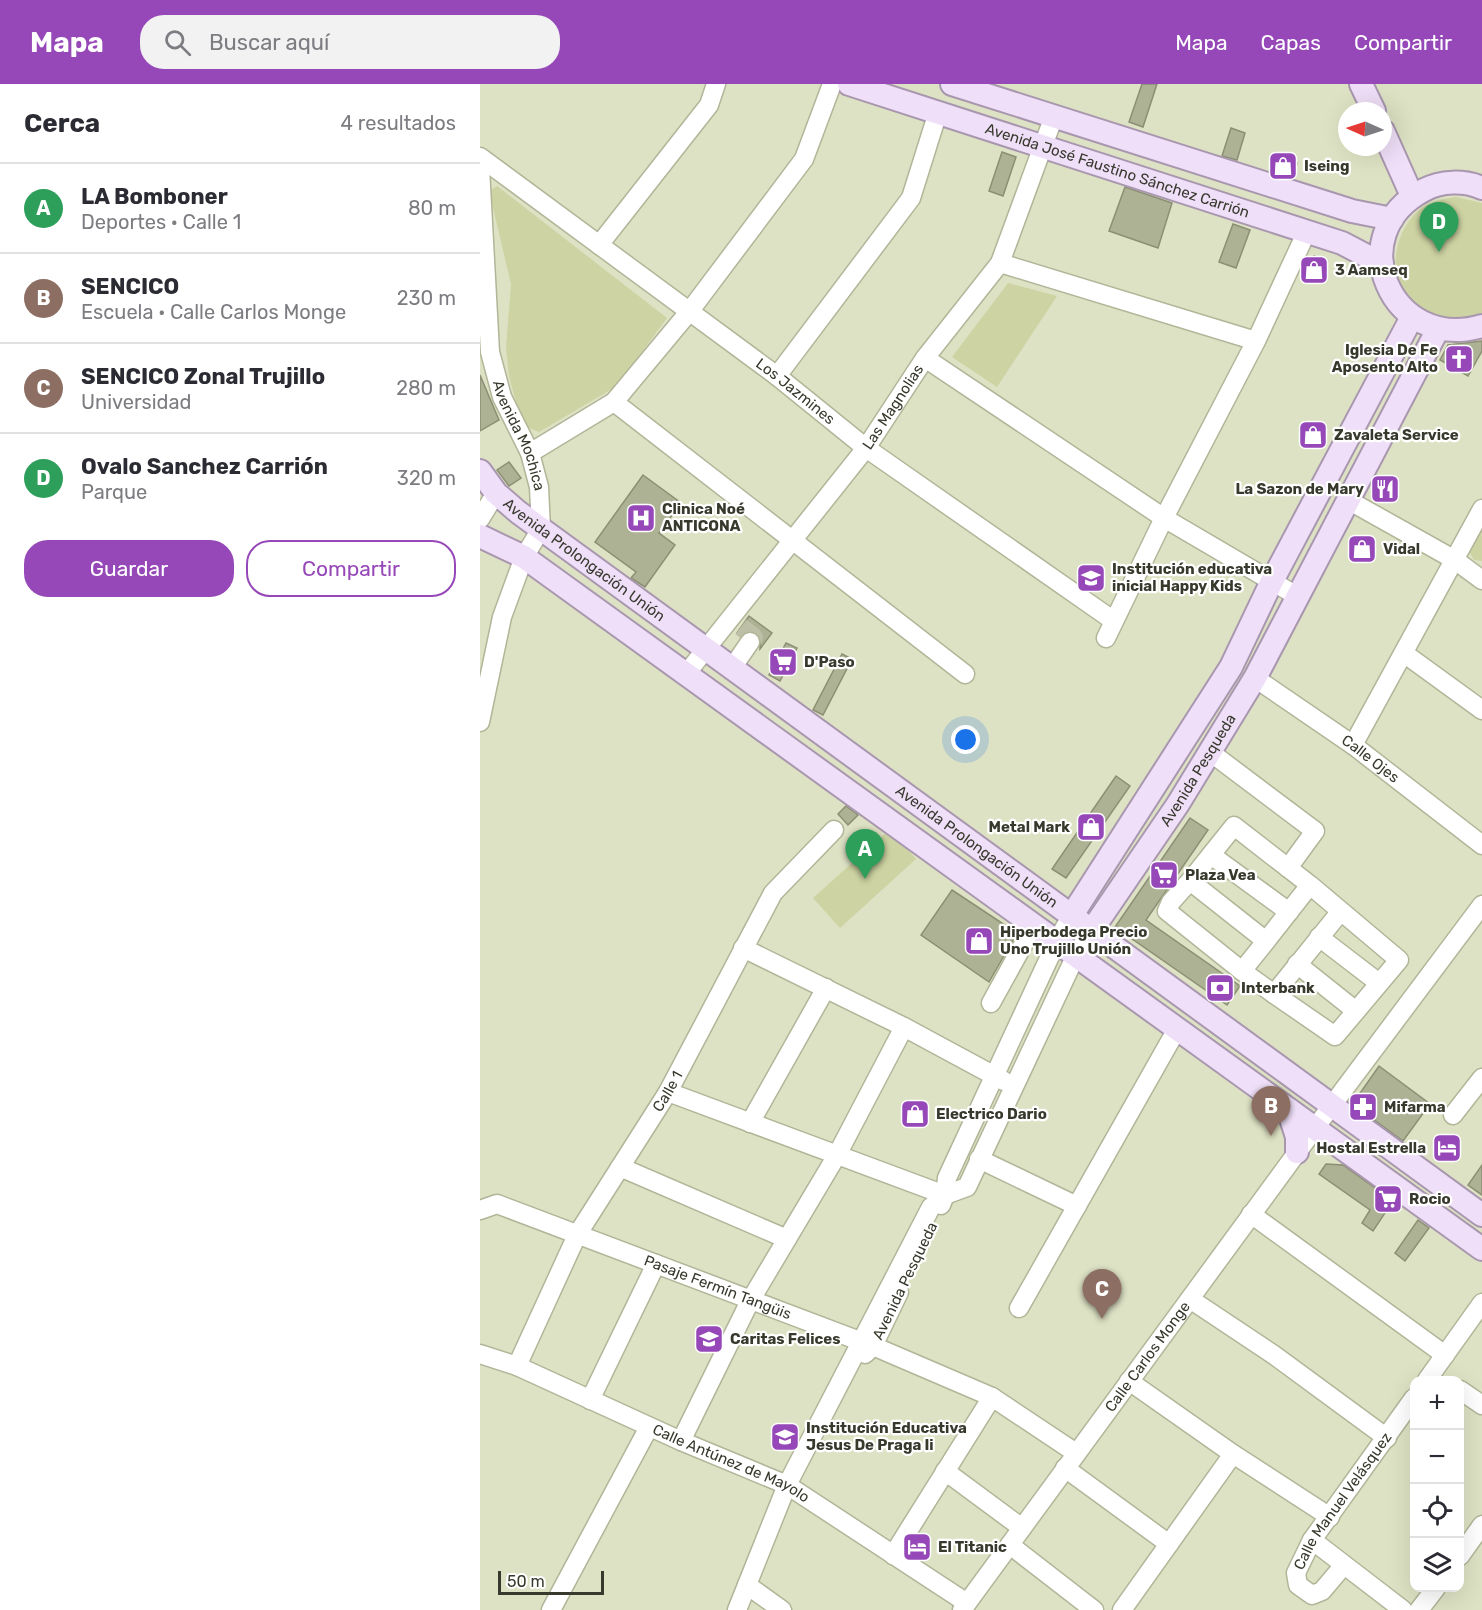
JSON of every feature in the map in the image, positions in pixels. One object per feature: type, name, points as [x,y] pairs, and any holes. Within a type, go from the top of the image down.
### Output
[{"type":"main road","name":"Avenida José Faustino Sánchez Carrión","points":[[849,84],[1342,243],[1382,264]]},
{"type":"main road","name":"Avenida José Faustino Sánchez Carrión","points":[[952,84],[1353,211],[1392,219]]},
{"type":"main road","points":[[1361,84],[1370,102]]},
{"type":"main road","points":[[1392,151],[1412,196]]},
{"type":"main road","points":[[1480,182],[1453,182],[1432,186],[1412,196],[1392,219],[1383,241],[1382,264],[1391,294],[1412,317],[1438,329],[1460,331],[1482,326]]},
{"type":"main road","name":"Avenida Pesqueda","points":[[1072,915],[1232,667],[1272,580],[1412,317]]},
{"type":"main road","name":"Avenida Pesqueda","points":[[1092,930],[1178,804],[1255,678],[1438,329]]},
{"type":"main road","name":"Avenida Prolongación Unión","points":[[480,471],[496,493],[541,529],[1482,1215]]},
{"type":"main road","name":"Avenida Prolongación Unión","points":[[480,536],[525,557],[1482,1249]]},
{"type":"main road","points":[[867,804],[885,779]]},
{"type":"main road","points":[[1288,1108],[1297,1137],[1297,1152]]},
{"type":"street","points":[[598,245],[709,105],[716,84]]},
{"type":"street","points":[[530,453],[614,402],[689,312],[804,159],[832,84]]},
{"type":"street","points":[[777,376],[911,198],[939,112]]},
{"type":"street","name":"Las Magnolias","points":[[686,674],[705,648],[740,629],[792,540],[866,448],[925,358],[1000,263],[1054,116]]},
{"type":"street","name":"Los Jazmines","points":[[480,157],[777,376],[866,448],[1114,621]]},
{"type":"street","name":"Avenida Mochica","points":[[480,168],[490,352],[501,397],[530,453],[539,487],[541,529]]},
{"type":"street","points":[[1106,638],[1164,518],[1256,341],[1306,231]]},
{"type":"street","points":[[1000,263],[1256,341]]},
{"type":"street","points":[[925,358],[1164,518],[1297,596]]},
{"type":"street","points":[[614,402],[965,674]]},
{"type":"street","points":[[481,515],[496,493]]},
{"type":"street","points":[[1348,500],[1455,560],[1482,580]]},
{"type":"street","points":[[1353,745],[1405,654],[1482,509]]},
{"type":"street","points":[[480,722],[502,617],[525,557],[541,529]]},
{"type":"street","points":[[732,668],[740,629]]},
{"type":"street","points":[[1405,654],[1482,710]]},
{"type":"street","name":"Calle Ojes","points":[[1255,678],[1353,745],[1482,845]]},
{"type":"street","points":[[1210,752],[1314,831],[1288,868]]},
{"type":"street","points":[[1156,788],[1178,804]]},
{"type":"street","points":[[1234,826],[1288,868],[1399,960],[1335,1036],[1242,971],[1167,911],[1171,902],[1234,826]]},
{"type":"street","name":"Calle 1","points":[[517,1366],[577,1235],[668,1092],[773,893],[834,830]]},
{"type":"street","points":[[1211,855],[1289,912]]},
{"type":"street","points":[[1190,881],[1266,941]]},
{"type":"street","points":[[1242,971],[1310,885]]},
{"type":"street","name":"Calle Carlos Monge","points":[[965,1606],[1251,1214],[1482,905]]},
{"type":"street","points":[[1274,994],[1341,911]]},
{"type":"street","name":"Avenida Pesqueda","points":[[787,1485],[843,1373],[867,1343],[945,1195],[947,1178],[1056,941],[1072,915]]},
{"type":"street","points":[[991,1003],[1034,925]]},
{"type":"street","name":"Avenida Pesqueda","points":[[945,1195],[967,1187],[1076,955],[1092,930]]},
{"type":"street","points":[[1319,937],[1379,983]]},
{"type":"street","points":[[743,948],[904,1027],[1013,1086]]},
{"type":"street","points":[[1297,964],[1356,1011]]},
{"type":"street","points":[[750,1123],[826,988]]},
{"type":"street","points":[[681,1441],[750,1301],[837,1155],[904,1027]]},
{"type":"street","points":[[1019,1308],[1177,1029]]},
{"type":"street","points":[[1453,1115],[1482,1078]]},
{"type":"street","points":[[668,1092],[945,1195]]},
{"type":"street","points":[[979,1159],[1077,1206]]},
{"type":"street","points":[[620,1167],[787,1239]]},
{"type":"street","name":"Pasaje Fermín Tangüis","points":[[480,1210],[497,1204],[750,1301],[867,1343],[992,1397],[1077,1453]]},
{"type":"street","points":[[1251,1214],[1445,1355]]},
{"type":"street","points":[[590,1400],[656,1264]]},
{"type":"street","points":[[1190,1299],[1274,1355],[1386,1438]]},
{"type":"street","points":[[1436,1376],[1445,1355],[1482,1303]]},
{"type":"street","name":"Calle Antúnez de Mayolo","points":[[480,1354],[517,1366],[681,1441],[787,1485],[965,1606]]},
{"type":"street","points":[[1129,1381],[1233,1454],[1330,1517]]},
{"type":"street","points":[[1464,1393],[1482,1405]]},
{"type":"street","points":[[893,1555],[992,1397]]},
{"type":"street","name":"Calle Manuel Velásquez","points":[[1344,1565],[1322,1591],[1312,1595],[1298,1585],[1296,1573],[1312,1540],[1410,1404]]},
{"type":"street","points":[[551,1610],[650,1426]]},
{"type":"street","points":[[1122,1610],[1233,1454]]},
{"type":"street","points":[[1065,1468],[1169,1544]]},
{"type":"street","points":[[945,1471],[1022,1528]]},
{"type":"street","points":[[736,1610],[787,1485]]},
{"type":"street","points":[[1464,1550],[1482,1525]]},
{"type":"street","points":[[1312,1540],[1403,1610]]},
{"type":"street","points":[[1010,1545],[1094,1610]]},
{"type":"street","points":[[747,1585],[782,1610]]},
{"type":"street","points":[[1423,1609],[1433,1592]]},
{"type":"green space","points":[[497,186],[667,318],[617,386],[539,432],[522,425],[509,376],[506,347],[511,284],[489,191]]},
{"type":"green space","points":[[1456,197],[1482,203],[1482,316],[1469,319],[1432,316],[1414,307],[1404,296],[1398,282],[1396,267],[1401,236],[1408,222],[1427,205]]},
{"type":"green space","points":[[1008,283],[1057,296],[997,387],[952,357]]},
{"type":"green space","points":[[1482,531],[1482,561],[1474,560],[1468,549]]},
{"type":"green space","points":[[890,829],[916,859],[840,928],[813,898]]},
{"type":"building","points":[[1142,84],[1157,84],[1143,127],[1129,122]]},
{"type":"building","points":[[1231,128],[1245,133],[1237,160],[1222,156]]},
{"type":"building","points":[[1002,152],[1016,157],[1003,196],[989,191]]},
{"type":"building","name":"Iseing","points":[[1274,156],[1297,163],[1293,176],[1270,169]]},
{"type":"building","points":[[1125,187],[1172,203],[1158,248],[1109,231]]},
{"type":"building","points":[[1233,224],[1250,230],[1236,268],[1219,262]]},
{"type":"building","name":"3 Aamseq","points":[[1314,256],[1325,262],[1315,283],[1303,277]]},
{"type":"building","name":"Iglesia De Fe Aposento Alto","points":[[1482,341],[1482,351],[1468,376],[1440,360],[1448,345]]},
{"type":"building","points":[[480,375],[499,420],[480,431]]},
{"type":"building","points":[[509,462],[521,478],[509,486],[497,470]]},
{"type":"building","name":"Clinica Noé ANTICONA","points":[[643,475],[681,503],[659,533],[675,545],[645,587],[631,578],[636,572],[595,542]]},
{"type":"building","points":[[749,616],[772,633],[760,649],[760,638],[757,633],[750,631],[741,635],[737,633]]},
{"type":"building","name":"D'Paso","points":[[786,643],[797,648],[780,681],[769,675]]},
{"type":"building","points":[[842,654],[852,659],[823,715],[813,710]]},
{"type":"building","name":"Metal Mark","points":[[1116,776],[1130,786],[1066,878],[1052,869]]},
{"type":"building","points":[[846,806],[858,815],[848,825],[838,814]]},
{"type":"building","name":"Plaza Vea","points":[[1190,818],[1208,830],[1146,920],[1240,986],[1227,1005],[1115,927]]},
{"type":"building","name":"Hiperbodega Precio Uno Trujillo Unión","points":[[952,890],[1017,933],[989,982],[921,935]]},
{"type":"building","points":[[1379,1066],[1430,1104],[1403,1141],[1358,1108],[1356,1099]]},
{"type":"building","points":[[1326,1164],[1343,1165],[1393,1201],[1373,1231],[1362,1223],[1370,1210],[1319,1174]]},
{"type":"building","points":[[1482,1165],[1482,1195],[1468,1185]]},
{"type":"building","points":[[1418,1220],[1429,1228],[1405,1261],[1395,1253]]},
{"type":"tunnel","points":[[741,627],[754,637],[750,642]]},
{"type":"place","name":"Iseing","points":[[1283,166]]},
{"type":"place","name":"Ovalo Sanchez Carrión","points":[[1439,252]]},
{"type":"place","name":"3 Aamseq","points":[[1314,270]]},
{"type":"place","name":"Iglesia De Fe Aposento Alto","points":[[1459,359]]},
{"type":"place","name":"Zavaleta Service","points":[[1313,435]]},
{"type":"place","name":"La Sazon de Mary","points":[[1385,489]]},
{"type":"place","name":"Clinica Noé ANTICONA","points":[[641,518]]},
{"type":"place","name":"Vidal","points":[[1362,549]]},
{"type":"place","name":"Institución educativa inicial Happy Kids","points":[[1091,578]]},
{"type":"place","name":"D'Paso","points":[[783,662]]},
{"type":"place","name":"Metal Mark","points":[[1091,827]]},
{"type":"place","name":"Plaza Vea","points":[[1164,875]]},
{"type":"place","name":"LA Bomboner","points":[[865,879]]},
{"type":"place","name":"Hiperbodega Precio Uno Trujillo Unión","points":[[979,941]]},
{"type":"place","name":"Interbank","points":[[1220,988]]},
{"type":"place","name":"Mifarma","points":[[1363,1107]]},
{"type":"place","name":"Electrico Dario","points":[[915,1114]]},
{"type":"place","name":"SENCICO","points":[[1271,1136]]},
{"type":"place","name":"Hostal Estrella","points":[[1447,1148]]},
{"type":"place","name":"Rocio","points":[[1388,1199]]},
{"type":"place","name":"SENCICO Zonal Trujillo","points":[[1102,1319]]},
{"type":"place","name":"Caritas Felices","points":[[709,1339]]},
{"type":"place","name":"Institución Educativa Jesus De Praga Ii","points":[[785,1437]]},
{"type":"place","name":"El Titanic","points":[[917,1547]]}]
